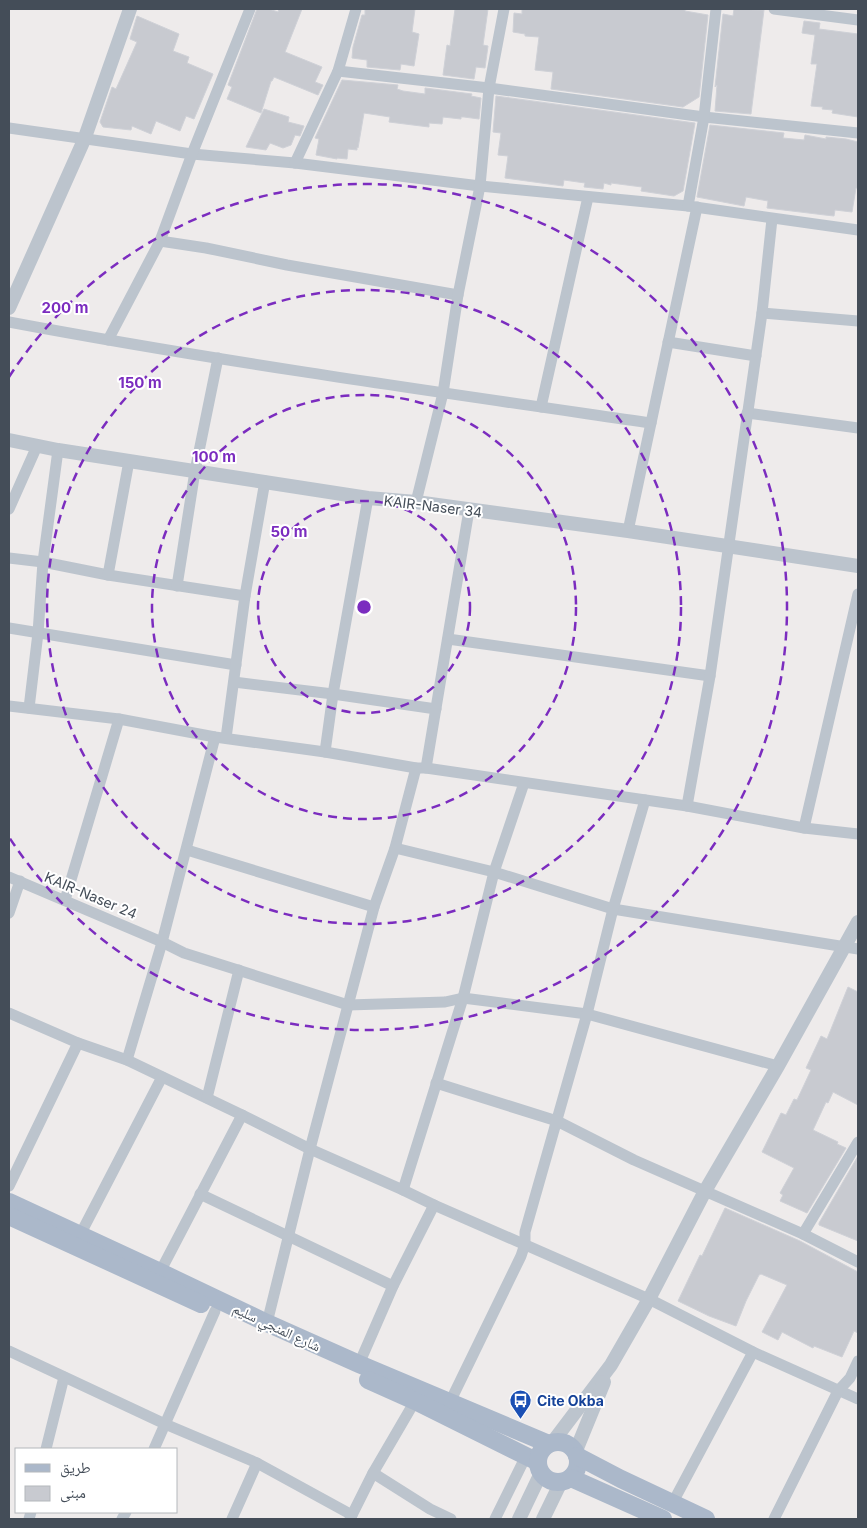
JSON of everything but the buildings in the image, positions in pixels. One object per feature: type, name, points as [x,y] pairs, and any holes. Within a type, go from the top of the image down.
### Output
[{"type":"main road","name":"شارع المنجي سليم","points":[[9,1202],[267,1323],[359,1364],[550,1444]]},
{"type":"main road","name":"شارع المنجي سليم","points":[[9,1216],[415,1401],[535,1464]]},
{"type":"main road","points":[[663,1519],[566,1480],[553,1482],[535,1464],[539,1455],[550,1444],[563,1443],[576,1455],[672,1504],[706,1519]]},
{"type":"main road","points":[[566,1480],[575,1472],[578,1464],[576,1455]]},
{"type":"street","points":[[9,308],[13,288],[84,140],[130,9]]},
{"type":"street","points":[[108,340],[160,241],[192,154],[250,9]]},
{"type":"street","points":[[295,163],[338,71],[356,9]]},
{"type":"street","points":[[416,502],[443,393],[458,295],[480,186],[489,88],[504,9]]},
{"type":"street","points":[[628,531],[668,342],[692,206],[716,9]]},
{"type":"street","points":[[774,9],[858,20]]},
{"type":"street","points":[[338,71],[489,88],[704,117],[858,133]]},
{"type":"street","points":[[9,128],[192,154],[295,163],[480,186],[692,206],[858,230]]},
{"type":"street","points":[[541,407],[588,197]]},
{"type":"street","points":[[687,806],[710,676],[762,313],[772,219]]},
{"type":"street","points":[[160,241],[458,295]]},
{"type":"street","points":[[762,313],[858,321]]},
{"type":"street","points":[[9,322],[218,358],[651,423]]},
{"type":"street","points":[[668,342],[756,356]]},
{"type":"street","points":[[177,586],[196,471],[218,358]]},
{"type":"street","points":[[747,413],[858,428]]},
{"type":"street","name":"KAIR-Naser 34","points":[[9,440],[58,450],[368,498],[416,502],[628,531],[858,566]]},
{"type":"street","points":[[9,509],[37,446]]},
{"type":"street","points":[[29,708],[38,634],[43,562],[58,450]]},
{"type":"street","points":[[108,575],[129,461]]},
{"type":"street","points":[[127,1060],[162,942],[234,682],[245,596],[265,481]]},
{"type":"street","points":[[324,752],[368,498]]},
{"type":"street","points":[[267,1323],[310,1149],[374,907],[421,768],[436,709],[469,510]]},
{"type":"street","points":[[9,558],[245,596]]},
{"type":"street","points":[[804,828],[858,594]]},
{"type":"street","points":[[9,628],[236,665]]},
{"type":"street","points":[[448,639],[710,676]]},
{"type":"street","points":[[234,682],[436,709]]},
{"type":"street","points":[[9,706],[119,719],[220,737],[421,768],[687,806],[804,828],[858,834]]},
{"type":"street","points":[[65,900],[119,719]]},
{"type":"street","points":[[403,1190],[463,998],[494,872],[524,783]]},
{"type":"street","points":[[450,1402],[522,1256],[525,1232],[587,1014],[613,909],[645,800]]},
{"type":"street","points":[[395,848],[494,872],[613,909],[851,948]]},
{"type":"street","points":[[187,850],[374,907]]},
{"type":"street","name":"KAIR-Naser 24","points":[[9,876],[195,957],[348,1005],[445,1002],[463,998],[587,1014],[778,1066]]},
{"type":"street","points":[[9,913],[20,881]]},
{"type":"street","points":[[550,1444],[611,1365],[649,1299],[705,1190],[778,1066],[851,948],[858,922]]},
{"type":"street","points":[[207,1098],[239,970]]},
{"type":"street","points":[[9,1013],[78,1043],[127,1060],[310,1149],[649,1299],[753,1352],[858,1400]]},
{"type":"street","points":[[9,1186],[78,1043]]},
{"type":"street","points":[[80,1235],[162,1077]]},
{"type":"street","points":[[436,1083],[557,1121],[634,1160],[803,1234],[858,1262]]},
{"type":"street","points":[[160,1272],[242,1115]]},
{"type":"street","points":[[803,1234],[858,1143]]},
{"type":"street","points":[[200,1194],[393,1286]]},
{"type":"street","points":[[359,1364],[393,1286],[434,1205]]},
{"type":"street","points":[[154,1448],[215,1311]]},
{"type":"street","points":[[9,1351],[165,1424],[257,1463],[351,1517],[373,1473],[415,1401]]},
{"type":"street","points":[[672,1504],[753,1352]]},
{"type":"street","points":[[774,1519],[838,1391],[850,1378],[858,1361]]},
{"type":"street","points":[[576,1455],[611,1365]]},
{"type":"street","points":[[46,1448],[64,1377]]},
{"type":"street","points":[[232,1519],[257,1463]]},
{"type":"street","points":[[495,1519],[535,1464]]},
{"type":"street","points":[[520,1519],[535,1464]]},
{"type":"street","points":[[373,1473],[428,1514],[450,1519]]},
{"type":"street","points":[[543,1519],[566,1480]]},
{"type":"place","name":"Cite Okba","points":[[521,1419]]}]
